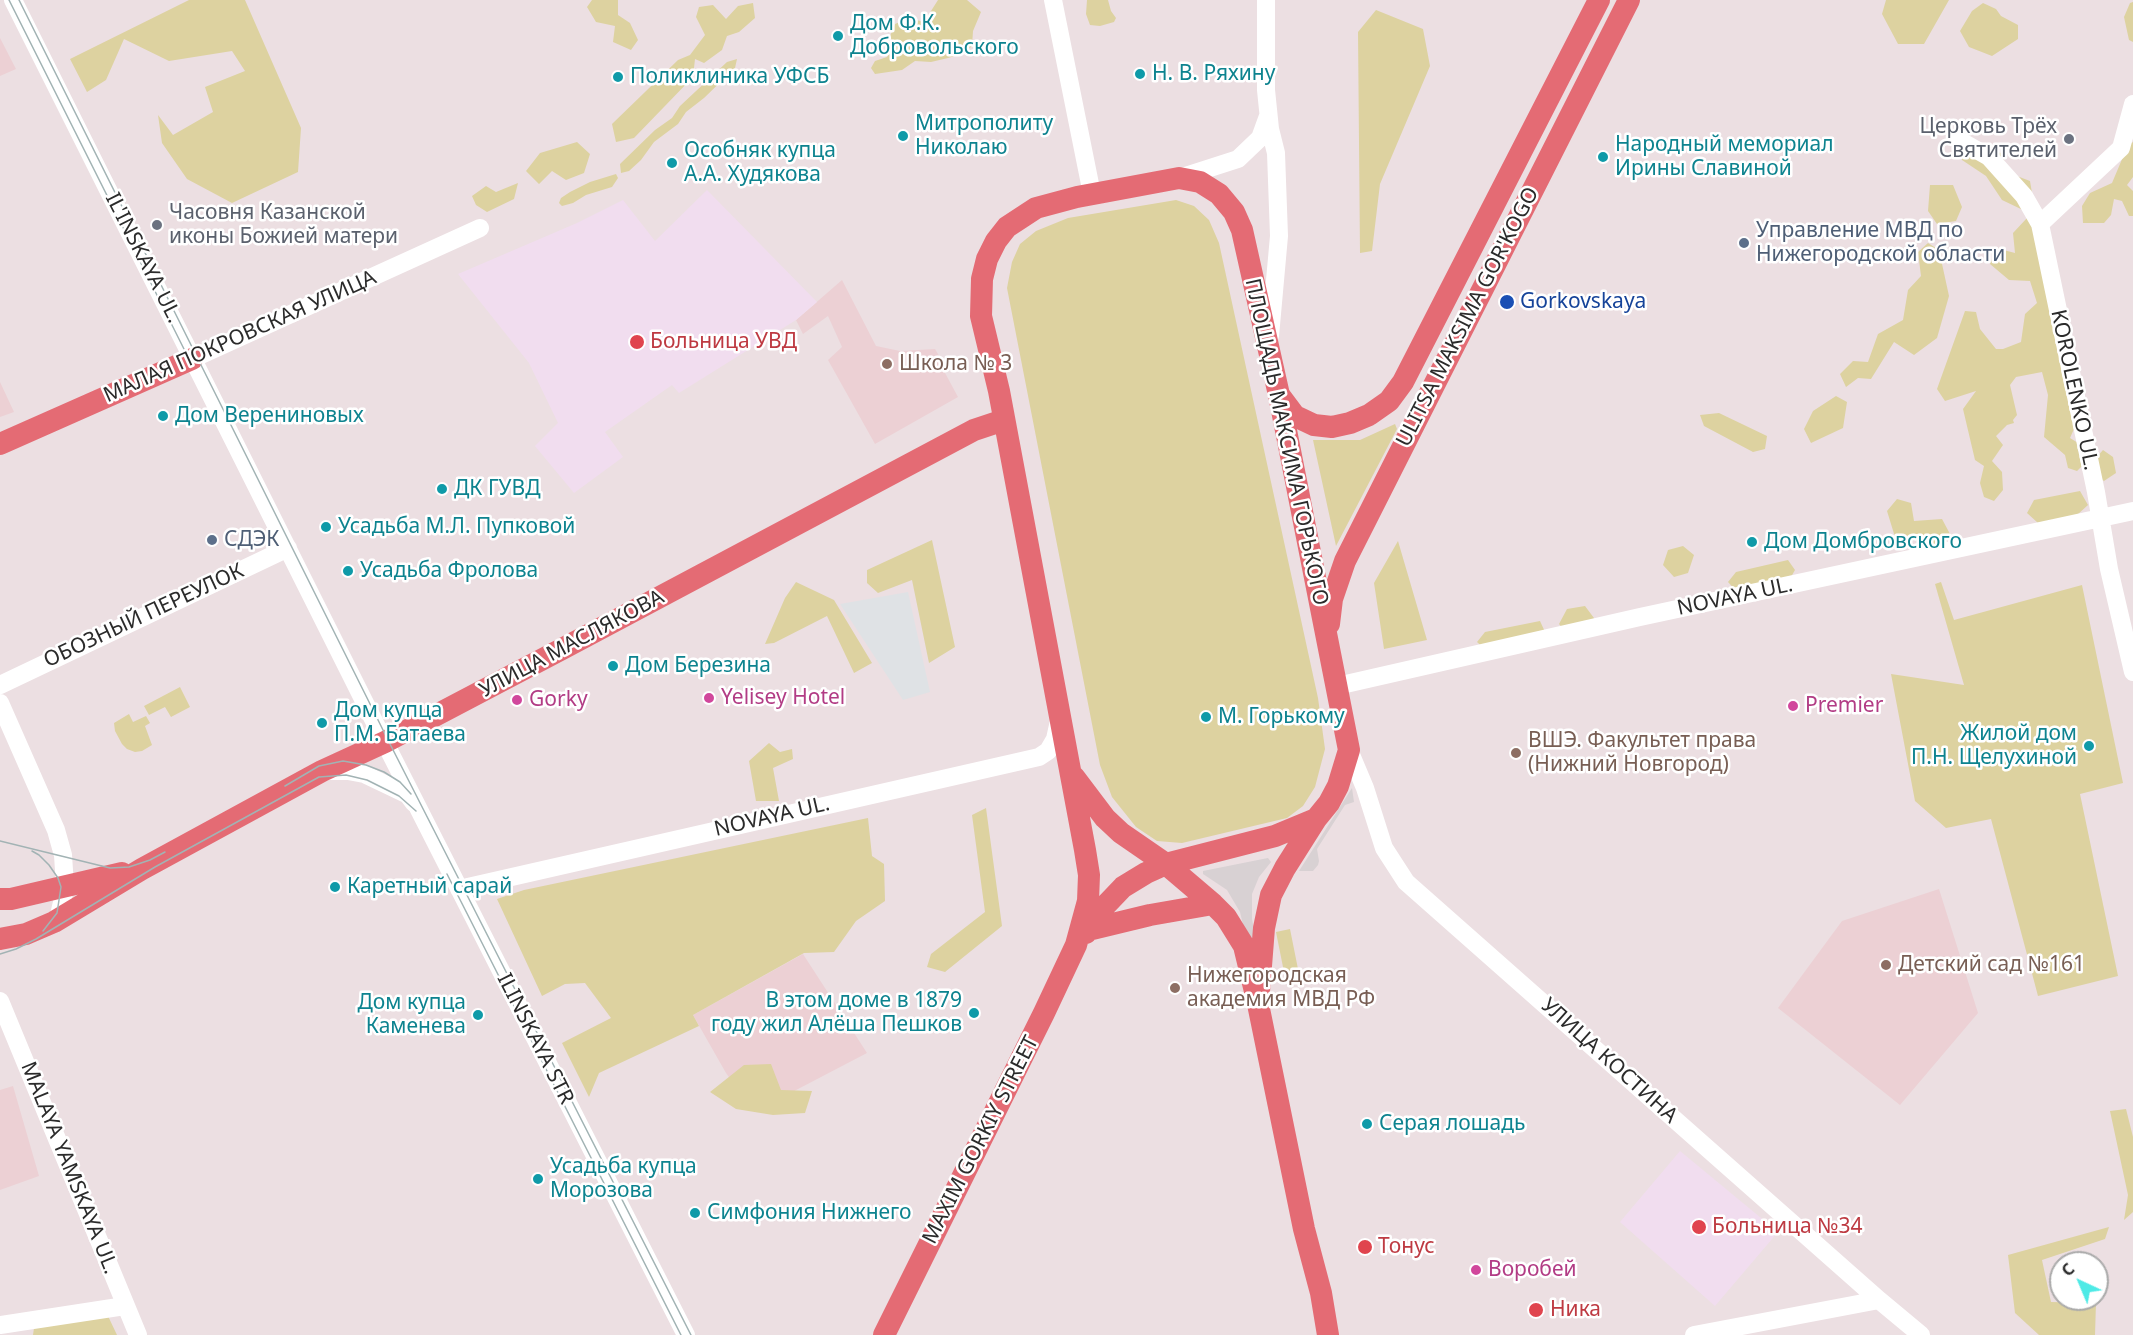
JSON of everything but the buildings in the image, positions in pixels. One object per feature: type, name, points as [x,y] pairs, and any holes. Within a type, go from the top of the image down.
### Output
[{"type":"main road","name":"ULITSA MAKSIMA GOR'KOGO","points":[[1279,395],[1295,416],[1314,425],[1332,427],[1369,415],[1389,401],[1403,382],[1599,0]]},
{"type":"main road","name":"ULITSA MAKSIMA GOR'KOGO","points":[[1327,640],[1332,599],[1345,561],[1629,0]]},
{"type":"main road","name":"ПЛОЩАДЬ МАКСИМА ГОРЬКОГО","points":[[1082,938],[1088,901],[1089,875],[999,391],[981,316],[982,279],[987,259],[1001,234],[1021,216],[1036,208],[1092,194],[1179,178],[1200,182],[1219,194],[1234,212],[1242,230],[1279,395],[1349,750],[1338,786],[1329,803],[1285,868],[1271,895],[1264,928],[1258,1004]]},
{"type":"main road","name":"МАЛАЯ ПОКРОВСКАЯ УЛИЦА","points":[[0,444],[192,359]]},
{"type":"main road","name":"УЛИЦА МАСЛЯКОВА","points":[[0,939],[26,934],[54,922],[141,869],[322,771],[385,742],[974,430],[1004,420]]},
{"type":"main road","name":"ПЛОЩАДЬ МАКСИМА ГОРЬКОГО","points":[[1070,772],[1105,818],[1121,833],[1166,864],[1226,917],[1244,946],[1258,1004]]},
{"type":"main road","points":[[1082,938],[1102,909],[1123,887],[1146,873],[1166,864],[1275,836],[1316,819]]},
{"type":"main road","name":"УЛИЦА МАСЛЯКОВА","points":[[4,902],[141,869]]},
{"type":"main road","points":[[1082,938],[1150,915],[1213,904]]},
{"type":"main road","name":"MAXIM GORKIY STREET","points":[[884,1335],[1082,938]]},
{"type":"main road","points":[[1258,1004],[1304,1229],[1321,1293],[1328,1335]]},
{"type":"street","name":"IL'INSKAYA UL.","points":[[13,0],[385,742]]},
{"type":"street","points":[[1053,0],[1092,194]]},
{"type":"street","points":[[1266,0],[1268,114],[1276,153],[1278,236],[1269,349]]},
{"type":"street","points":[[2040,224],[2121,148],[2133,104]]},
{"type":"street","points":[[1179,178],[1238,159],[1260,138],[1268,114]]},
{"type":"street","name":"KOROLENKO UL.","points":[[1959,140],[1989,157],[2024,196],[2040,224],[2133,672]]},
{"type":"street","name":"МАЛАЯ ПОКРОВСКАЯ УЛИЦА","points":[[192,359],[480,228]]},
{"type":"street","name":"NOVAYA UL.","points":[[1337,686],[1641,617],[2133,511]]},
{"type":"street","name":"ОБОЗНЫЙ ПЕРЕУЛОК","points":[[0,685],[288,548]]},
{"type":"street","points":[[0,703],[56,830],[63,855],[65,886],[59,915],[54,922]]},
{"type":"street","name":"NOVAYA UL.","points":[[459,888],[1039,757],[1056,739],[1060,716]]},
{"type":"street","name":"ILINSKAYA STR","points":[[385,742],[686,1335]]},
{"type":"street","name":"УЛИЦА КОСТИНА","points":[[1349,750],[1365,788],[1384,848],[1406,882],[1921,1335]]},
{"type":"street","points":[[322,771],[348,771],[364,774],[408,795],[421,812]]},
{"type":"street","name":"MALAYA YAMSKAYA UL.","points":[[0,1001],[138,1335]]},
{"type":"street","points":[[1694,1335],[1879,1300]]},
{"type":"street","points":[[0,1325],[125,1306]]},
{"type":"shaded area","points":[[189,0],[245,0],[301,128],[298,172],[232,203],[187,179],[162,143],[158,115],[173,135],[213,112],[205,87],[245,71],[232,51],[169,61],[124,39],[106,80],[87,92],[70,59]]},
{"type":"shaded area","points":[[592,0],[618,0],[618,15],[630,23],[638,40],[631,50],[613,42],[615,26],[596,22],[587,7]]},
{"type":"shaded area","points":[[938,0],[967,0],[981,12],[973,31],[972,46],[964,53],[948,58],[931,62],[915,61],[902,70],[875,74],[871,68],[875,61],[887,57],[894,45],[890,36],[895,24],[909,18],[924,22]]},
{"type":"shaded area","points":[[1087,0],[1108,0],[1116,18],[1114,22],[1100,26],[1090,25],[1086,14]]},
{"type":"shaded area","points":[[1886,0],[1949,0],[1924,44],[1898,44],[1882,14]]},
{"type":"shaded area","points":[[2133,2],[2133,42],[2129,40],[2124,17],[2130,3]]},
{"type":"shaded area","points":[[753,3],[755,18],[739,32],[727,36],[722,50],[704,63],[695,59],[693,77],[634,138],[616,142],[612,124],[678,60],[690,55],[705,35],[696,17],[699,7],[713,5],[726,19],[738,6]]},
{"type":"shaded area","points":[[1983,3],[1996,9],[2001,16],[2018,25],[2018,39],[1992,56],[1969,47],[1960,31],[1972,11]]},
{"type":"shaded area","points":[[1376,10],[1423,29],[1430,66],[1380,184],[1372,251],[1360,253],[1358,32]]},
{"type":"shaded area","points":[[0,38],[16,69],[0,76]]},
{"type":"shaded area","points":[[737,59],[735,68],[686,112],[678,124],[654,142],[641,160],[629,171],[621,173],[620,164],[655,130],[672,118],[680,106],[727,62]]},
{"type":"shaded area","points":[[577,142],[590,154],[584,173],[566,180],[552,171],[539,184],[526,171],[540,153]]},
{"type":"shaded area","points":[[2133,142],[2133,177],[2127,185],[2133,191],[2133,216],[2129,216],[2122,201],[2114,199],[2111,215],[2104,223],[2083,223],[2082,206],[2090,193],[2112,183],[2128,145]]},
{"type":"shaded area","points":[[1972,143],[2001,153],[2009,173],[2030,181],[2033,199],[2023,210],[2002,200],[1986,176],[1962,160],[1963,149]]},
{"type":"shaded area","points":[[616,174],[618,178],[612,187],[586,195],[573,203],[562,206],[559,203],[561,198],[570,192],[590,182]]},
{"type":"shaded area","points":[[518,183],[514,199],[487,212],[476,205],[472,196],[486,186],[496,192]]},
{"type":"shaded area","points":[[1930,185],[1953,185],[1962,207],[1956,221],[1937,224],[1928,211]]},
{"type":"shaded area","name":"Больница УВД","points":[[707,190],[817,302],[796,320],[679,393],[672,385],[605,432],[623,457],[574,493],[535,446],[558,423],[529,363],[458,274],[577,223],[623,200],[655,241]]},
{"type":"shaded area","points":[[1176,200],[1194,206],[1209,220],[1219,243],[1318,698],[1325,749],[1315,787],[1303,806],[1287,818],[1182,843],[1157,841],[1136,827],[1112,797],[1100,765],[1007,288],[1012,262],[1020,244],[1036,231],[1068,218]]},
{"type":"shaded area","points":[[2027,218],[2036,231],[2077,422],[2070,438],[2083,446],[2086,462],[2077,471],[2068,468],[2065,455],[2044,437],[2048,395],[2042,372],[2016,377],[2010,385],[2017,415],[2013,420],[2014,423],[2007,425],[1996,436],[2003,445],[1992,461],[2002,472],[2003,490],[1994,501],[1984,497],[1980,483],[1984,466],[1975,460],[1963,409],[1976,391],[1945,401],[1937,389],[1965,311],[1976,312],[1980,329],[1996,349],[2003,349],[2021,342],[2025,314],[2037,303],[2030,281],[2009,280],[1990,264],[1996,248],[2015,253],[2013,233]]},
{"type":"shaded area","points":[[1928,243],[1939,250],[1949,296],[1937,338],[1914,355],[1894,342],[1871,379],[1858,378],[1846,387],[1840,374],[1853,361],[1868,362],[1878,334],[1903,320],[1908,290],[1921,276],[1918,252]]},
{"type":"shaded area","name":"Школа № 3","points":[[842,280],[876,346],[900,351],[935,349],[947,369],[944,371],[958,397],[875,444],[828,360],[842,347],[828,316],[803,334],[796,320]]},
{"type":"shaded area","points":[[0,382],[14,412],[0,417]]},
{"type":"shaded area","points":[[1836,396],[1847,402],[1843,428],[1811,443],[1804,429],[1813,411]]},
{"type":"shaded area","points":[[1719,413],[1767,436],[1765,449],[1753,452],[1704,426],[1700,415]]},
{"type":"shaded area","points":[[1395,424],[1397,429],[1336,546],[1313,440],[1360,440]]},
{"type":"shaded area","points":[[2103,450],[2113,457],[2116,473],[2104,481],[2097,476],[2095,459]]},
{"type":"shaded area","points":[[2080,491],[2088,505],[2077,515],[2038,523],[2027,513],[2034,500]]},
{"type":"shaded area","points":[[1897,499],[1911,503],[1914,521],[1942,519],[1950,534],[1943,546],[1927,549],[1913,538],[1895,537],[1887,511]]},
{"type":"shaded area","points":[[932,540],[955,647],[929,663],[912,580],[878,593],[867,583],[867,570]]},
{"type":"shaded area","points":[[1398,541],[1427,640],[1384,649],[1374,583]]},
{"type":"shaded area","points":[[1683,546],[1694,555],[1688,573],[1674,577],[1663,565],[1668,550]]},
{"type":"shaded area","points":[[1788,560],[1795,570],[1788,582],[1738,593],[1728,582],[1736,572]]},
{"type":"shaded area","points":[[796,582],[834,600],[872,663],[854,673],[827,616],[774,643],[765,644],[785,598]]},
{"type":"shaded area","points":[[1941,582],[1954,620],[2082,585],[2123,783],[2080,794],[2118,976],[2038,996],[1991,819],[1946,828],[1915,801],[1891,674],[1964,685],[1935,584]]},
{"type":"shaded area","points":[[908,592],[930,692],[903,700],[840,604]]},
{"type":"shaded area","points":[[1585,606],[1594,618],[1587,634],[1570,637],[1559,624],[1567,609]]},
{"type":"shaded area","points":[[1540,621],[1546,634],[1490,654],[1477,642],[1485,632]]},
{"type":"shaded area","points":[[180,687],[190,707],[171,717],[165,707],[149,715],[144,706]]},
{"type":"shaded area","points":[[129,714],[133,722],[146,716],[150,723],[145,726],[152,745],[142,751],[135,752],[127,749],[115,731],[114,723]]},
{"type":"shaded area","points":[[769,743],[780,752],[792,749],[793,759],[773,768],[779,801],[756,801],[749,761]]},
{"type":"shaded area","points":[[1352,788],[1354,802],[1345,805],[1317,849],[1318,865],[1313,871],[1299,871]]},
{"type":"shaded area","points":[[986,808],[1002,926],[945,972],[927,967],[931,954],[985,912],[972,815]]},
{"type":"shaded area","points":[[868,818],[872,856],[884,864],[885,901],[856,921],[834,952],[804,953],[693,1015],[699,1026],[599,1073],[589,1097],[562,1043],[611,1018],[585,983],[565,984],[542,996],[497,899],[524,890]]},
{"type":"shaded area","points":[[1268,858],[1271,862],[1259,877],[1252,894],[1252,919],[1256,940],[1246,937],[1240,912],[1227,890],[1203,874],[1203,871]]},
{"type":"shaded area","name":"Детский сад №161","points":[[1939,889],[1978,1013],[1900,1105],[1778,1008],[1842,921]]},
{"type":"shaded area","points":[[1290,929],[1300,979],[1286,982],[1276,932]]},
{"type":"shaded area","points":[[803,954],[867,1053],[754,1112],[726,1073],[693,1015]]},
{"type":"shaded area","points":[[771,1064],[781,1090],[812,1091],[805,1113],[773,1115],[736,1109],[710,1092],[744,1065]]},
{"type":"shaded area","points":[[13,1086],[39,1176],[0,1190],[0,1090]]},
{"type":"shaded area","points":[[2126,1109],[2133,1137],[2133,1212],[2124,1220],[2128,1195],[2110,1111]]},
{"type":"shaded area","name":"Больница №34","points":[[1680,1151],[1778,1232],[1715,1306],[1620,1222]]},
{"type":"shaded area","points":[[2109,1227],[2105,1239],[2069,1251],[2049,1251],[2049,1258],[2042,1260],[2049,1293],[2049,1311],[2096,1311],[2095,1335],[2039,1335],[2015,1313],[2008,1255]]},
{"type":"shaded area","points":[[108,1316],[117,1335],[33,1335],[34,1328]]},
{"type":"tram line","points":[[9,0],[189,359]]},
{"type":"tram line","points":[[19,0],[388,740],[691,1335]]},
{"type":"tram line","points":[[285,786],[319,766],[343,761],[366,765],[384,772],[400,782],[411,794]]},
{"type":"tram line","points":[[0,954],[36,939],[155,867],[319,777],[346,775],[367,780],[399,796],[416,811]]},
{"type":"tram line","points":[[0,841],[110,868],[129,867],[165,852]]},
{"type":"tram line","points":[[32,851],[49,865],[61,887],[57,913],[43,931]]},
{"type":"tram line","points":[[447,874],[681,1335]]},
{"type":"place","name":"Дом Ф.К. Добровольского","points":[[838,36]]},
{"type":"place","name":"Н. В. Ряхину","points":[[1140,74]]},
{"type":"place","name":"Поликлиника УФСБ","points":[[618,77]]},
{"type":"place","name":"Митрополиту Николаю","points":[[903,136]]},
{"type":"place","name":"Церковь Трёх Святителей","points":[[2069,139]]},
{"type":"place","name":"Народный мемориал Ирины Славиной","points":[[1603,157]]},
{"type":"place","name":"Особняк купца А.А. Худякова","points":[[672,163]]},
{"type":"place","name":"Часовня Казанской иконы Божией матери","points":[[157,225]]},
{"type":"place","name":"Управление МВД по Нижегородской области","points":[[1744,243]]},
{"type":"place","name":"Gorkovskaya","points":[[1507,302]]},
{"type":"place","name":"Больница УВД","points":[[637,342]]},
{"type":"place","name":"Школа № 3","points":[[887,364]]},
{"type":"place","name":"Дом Верениновых","points":[[163,416]]},
{"type":"place","name":"ДК ГУВД","points":[[442,489]]},
{"type":"place","name":"Усадьба М.Л. Пупковой","points":[[326,527]]},
{"type":"place","name":"СДЭК","points":[[212,540]]},
{"type":"place","name":"Дом Домбровского","points":[[1752,542]]},
{"type":"place","name":"Усадьба Фролова","points":[[348,571]]},
{"type":"place","name":"Дом Березина","points":[[613,666]]},
{"type":"place","name":"Yelisey Hotel","points":[[709,698]]},
{"type":"place","name":"Gorky","points":[[517,700]]},
{"type":"place","name":"Premier","points":[[1793,706]]},
{"type":"place","name":"М. Горькому","points":[[1206,717]]},
{"type":"place","name":"Дом купца П.М. Батаева","points":[[322,723]]},
{"type":"place","name":"Жилой дом П.Н. Щелухиной","points":[[2089,746]]},
{"type":"place","name":"ВШЭ. Факультет права (Нижний Новгород)","points":[[1516,753]]},
{"type":"place","name":"Каретный сарай","points":[[335,887]]},
{"type":"place","name":"Детский сад №161","points":[[1886,965]]},
{"type":"place","name":"Нижегородская академия МВД РФ","points":[[1175,988]]},
{"type":"place","name":"В этом доме в 1879 году жил Алёша Пешков","points":[[974,1013]]},
{"type":"place","name":"Дом купца Каменева","points":[[478,1015]]},
{"type":"place","name":"Серая лошадь","points":[[1367,1124]]},
{"type":"place","name":"Усадьба купца Морозова","points":[[538,1179]]},
{"type":"place","name":"Симфония Нижнего","points":[[695,1213]]},
{"type":"place","name":"Больница №34","points":[[1699,1227]]},
{"type":"place","name":"Тонус","points":[[1365,1247]]},
{"type":"place","name":"Воробей","points":[[1476,1270]]},
{"type":"place","name":"Ника","points":[[1536,1310]]}]
